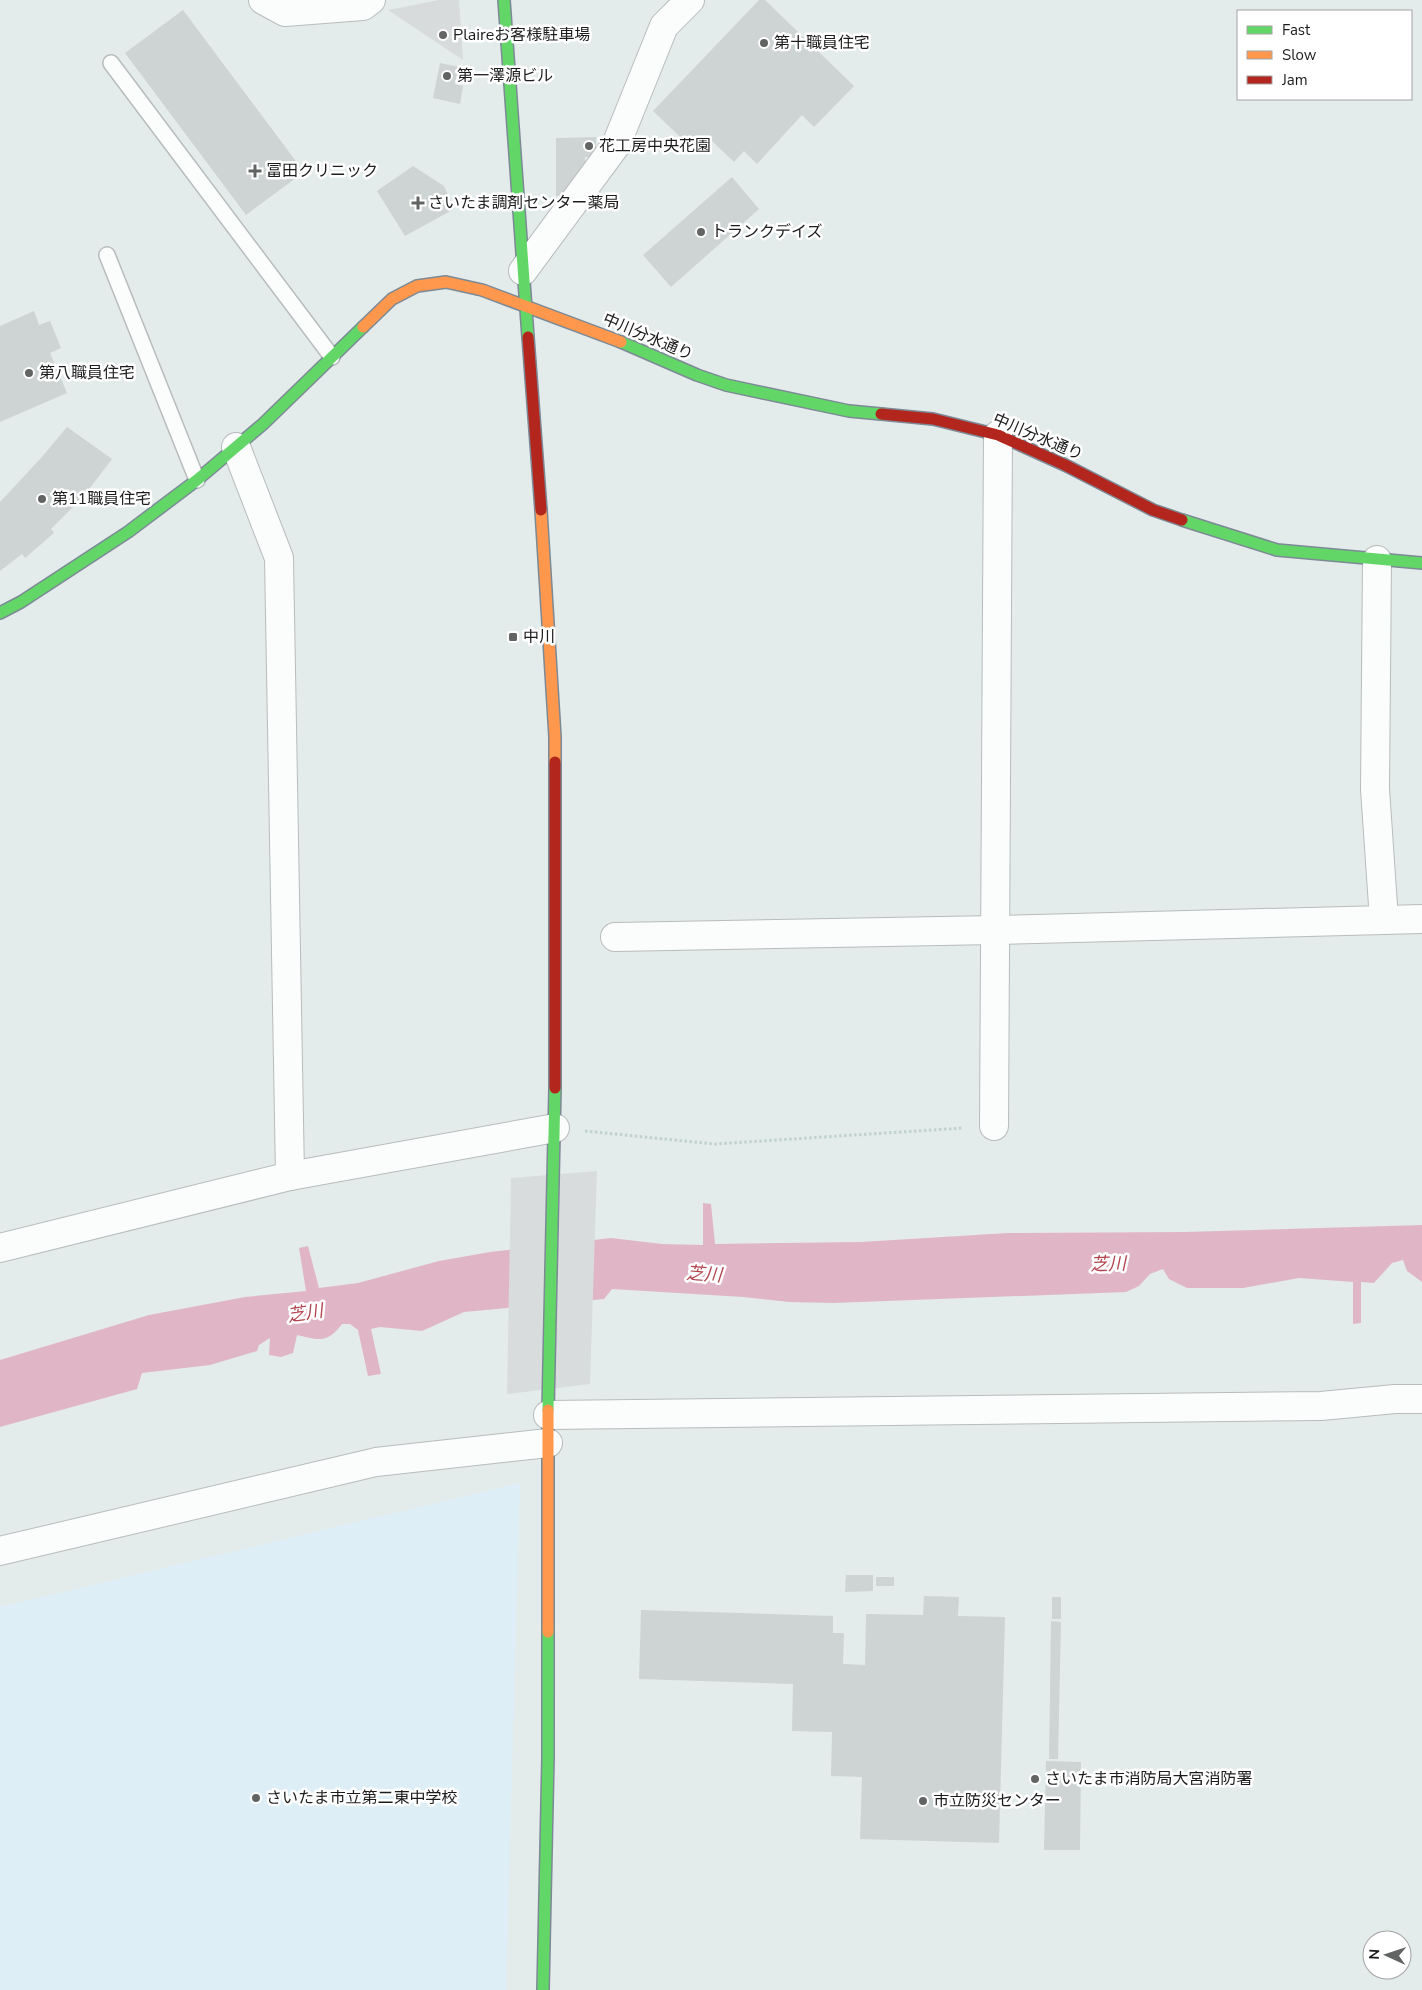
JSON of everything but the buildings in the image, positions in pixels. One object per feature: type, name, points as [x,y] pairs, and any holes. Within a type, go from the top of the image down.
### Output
[{"type":"street","points":[[262,0],[285,12],[363,6],[371,0]]},
{"type":"street","points":[[504,0],[546,583],[555,737],[555,1128],[548,1402],[548,1757],[543,1990]]},
{"type":"street","points":[[522,270],[616,145],[664,26],[690,0]]},
{"type":"street","name":"中川分水通り","points":[[0,613],[21,602],[128,532],[197,480],[263,424],[392,299],[417,286],[446,282],[482,290],[525,305],[608,336],[697,375],[726,385],[849,411],[933,419],[998,435],[1066,465],[1153,510],[1277,550],[1422,563]]},
{"type":"street","points":[[994,1126],[998,435]]},
{"type":"street","points":[[236,447],[279,558],[290,1176]]},
{"type":"street","points":[[1376,560],[1375,789],[1384,920]]},
{"type":"street","points":[[615,937],[1422,919]]},
{"type":"street","points":[[0,1248],[290,1176],[555,1128]]},
{"type":"street","points":[[548,1402],[1321,1406],[1395,1399],[1422,1399]]},
{"type":"street","points":[[0,1551],[376,1462],[548,1443]]},
{"type":"lane","points":[[111,64],[332,358]]},
{"type":"lane","points":[[107,255],[197,480]]},
{"type":"path","points":[[555,1128],[715,1144],[994,1126]]},
{"type":"shaded area","name":"Plaireお客様駐車場","points":[[439,0],[459,0],[463,60],[388,10]]},
{"type":"shaded area","name":"さいたま市立第二東中学校","points":[[520,1483],[506,1990],[0,1990],[0,1607]]},
{"type":"water","name":"芝川","points":[[703,1203],[711,1204],[715,1244],[861,1242],[1008,1233],[1184,1232],[1422,1225],[1422,1282],[1407,1271],[1403,1260],[1392,1263],[1374,1283],[1361,1282],[1361,1323],[1353,1324],[1353,1282],[1299,1278],[1243,1288],[1187,1288],[1169,1279],[1163,1269],[1150,1274],[1139,1286],[1126,1292],[833,1303],[789,1302],[743,1297],[612,1289],[604,1299],[464,1312],[422,1331],[380,1327],[371,1329],[381,1374],[368,1376],[358,1330],[350,1324],[342,1324],[327,1338],[317,1339],[297,1335],[293,1353],[281,1357],[269,1355],[270,1338],[259,1345],[257,1351],[210,1365],[142,1373],[137,1389],[0,1427],[0,1360],[149,1315],[245,1297],[306,1291],[299,1248],[308,1246],[319,1288],[358,1283],[439,1261],[490,1252],[611,1238],[662,1244],[703,1245]]},
{"type":"pier","points":[[597,1171],[590,1384],[507,1394],[511,1178]]},
{"type":"traffic: fast","points":[[504,0],[528,337]]},
{"type":"traffic: fast","points":[[0,613],[21,602],[128,532],[197,480],[263,424],[363,327]]},
{"type":"traffic: fast","points":[[621,342],[697,375],[726,385],[849,411],[881,414]]},
{"type":"traffic: fast","points":[[1182,520],[1277,550],[1422,563]]},
{"type":"traffic: fast","points":[[548,1410],[555,1088]]},
{"type":"traffic: fast","points":[[543,1990],[548,1757],[548,1632]]},
{"type":"traffic: slow","points":[[363,327],[392,299],[417,286],[446,282],[482,290],[621,342]]},
{"type":"traffic: slow","points":[[541,510],[555,762]]},
{"type":"traffic: slow","points":[[548,1410],[548,1632]]},
{"type":"traffic: jam","points":[[528,337],[541,510]]},
{"type":"traffic: jam","points":[[881,414],[933,419],[998,435],[1065,465],[1153,510],[1182,520]]},
{"type":"traffic: jam","points":[[555,762],[555,1088]]},
{"type":"place","name":"Plaireお客様駐車場","points":[[443,35]]},
{"type":"place","name":"第十職員住宅","points":[[764,43]]},
{"type":"place","name":"第一澤源ビル","points":[[447,76]]},
{"type":"place","name":"花工房中央花園","points":[[589,146]]},
{"type":"place","name":"冨田クリニック","points":[[255,171]]},
{"type":"place","name":"さいたま調剤センター薬局","points":[[418,203]]},
{"type":"place","name":"トランクデイズ","points":[[701,232]]},
{"type":"place","name":"第八職員住宅","points":[[29,373]]},
{"type":"place","name":"第11職員住宅","points":[[42,499]]},
{"type":"place","name":"中川","points":[[513,637]]},
{"type":"place","name":"さいたま市消防局大宮消防署","points":[[1035,1779]]},
{"type":"place","name":"さいたま市立第二東中学校","points":[[256,1798]]},
{"type":"place","name":"市立防災センター","points":[[923,1801]]}]
